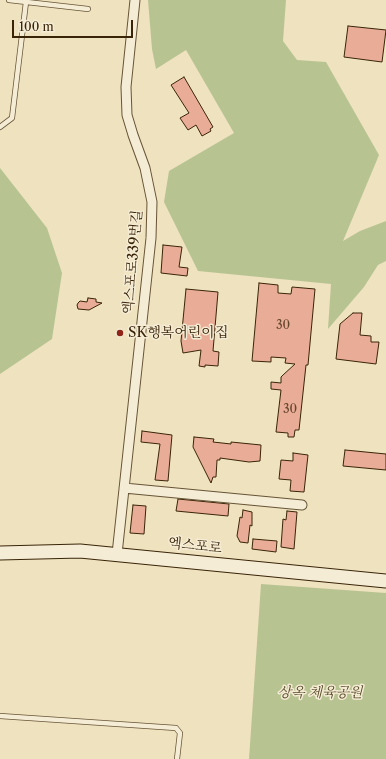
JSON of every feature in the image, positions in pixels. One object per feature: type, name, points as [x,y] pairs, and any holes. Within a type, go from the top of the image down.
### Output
[{"type":"main road","name":"엑스포로","points":[[0,553],[80,551],[386,581]]},
{"type":"street","name":"엑스포로339번길","points":[[117,554],[151,238],[152,202],[145,168],[127,115],[126,87],[135,0]]},
{"type":"street","points":[[124,488],[302,505]]},
{"type":"lane","points":[[9,0],[88,9]]},
{"type":"lane","points":[[0,127],[12,118],[26,2]]},
{"type":"lane","points":[[0,716],[176,728],[180,733],[177,759]]},
{"type":"green space","points":[[148,0],[286,0],[283,41],[297,60],[326,62],[379,155],[343,241],[360,231],[386,221],[386,261],[378,265],[364,287],[328,329],[331,284],[198,271],[164,202],[169,171],[234,133],[186,50],[156,69],[152,49]]},
{"type":"green space","points":[[0,168],[47,228],[62,273],[52,339],[0,374]]},
{"type":"green space","name":"상옥 체육공원","points":[[261,584],[386,593],[386,759],[249,759]]},
{"type":"building","points":[[348,26],[386,30],[382,62],[344,57]]},
{"type":"building","points":[[184,77],[213,127],[210,129],[211,131],[202,136],[196,125],[188,130],[180,118],[189,113],[171,85]]},
{"type":"building","points":[[163,245],[182,247],[179,267],[188,268],[187,276],[161,273]]},
{"type":"building","points":[[259,283],[278,285],[278,293],[291,294],[292,287],[315,289],[308,365],[306,365],[299,430],[295,430],[294,437],[288,437],[288,433],[276,432],[281,390],[271,389],[271,382],[281,383],[281,377],[295,364],[285,363],[286,358],[271,357],[271,362],[252,361]]},
{"type":"building","points":[[186,289],[218,292],[213,351],[219,352],[218,366],[199,366],[201,350],[183,353],[181,341]]},
{"type":"building","points":[[88,298],[96,299],[96,302],[102,303],[89,310],[78,309],[78,303],[80,301],[87,302]]},
{"type":"building","points":[[353,313],[362,313],[360,335],[371,336],[371,342],[379,342],[376,364],[336,359],[340,324]]},
{"type":"building","points":[[142,431],[172,435],[168,481],[155,480],[160,444],[141,442]]},
{"type":"building","points":[[194,437],[214,439],[213,442],[261,445],[260,461],[249,462],[220,458],[220,460],[217,460],[216,477],[213,477],[211,483],[193,447]]},
{"type":"building","points":[[345,450],[386,454],[386,470],[343,466]]},
{"type":"building","points":[[293,453],[308,455],[304,492],[290,491],[291,480],[279,479],[281,460],[293,461]]},
{"type":"building","points":[[178,499],[229,504],[228,516],[176,511]]},
{"type":"building","points":[[133,505],[146,506],[144,534],[130,533]]},
{"type":"building","points":[[243,510],[252,512],[252,526],[250,525],[248,543],[240,542],[237,536],[240,517],[242,518]]},
{"type":"building","points":[[287,511],[297,512],[294,549],[281,547],[283,519],[286,520]]},
{"type":"building","points":[[253,539],[277,541],[276,552],[252,549]]},
{"type":"place","name":"SK행복어린이집","points":[[120,333]]}]
